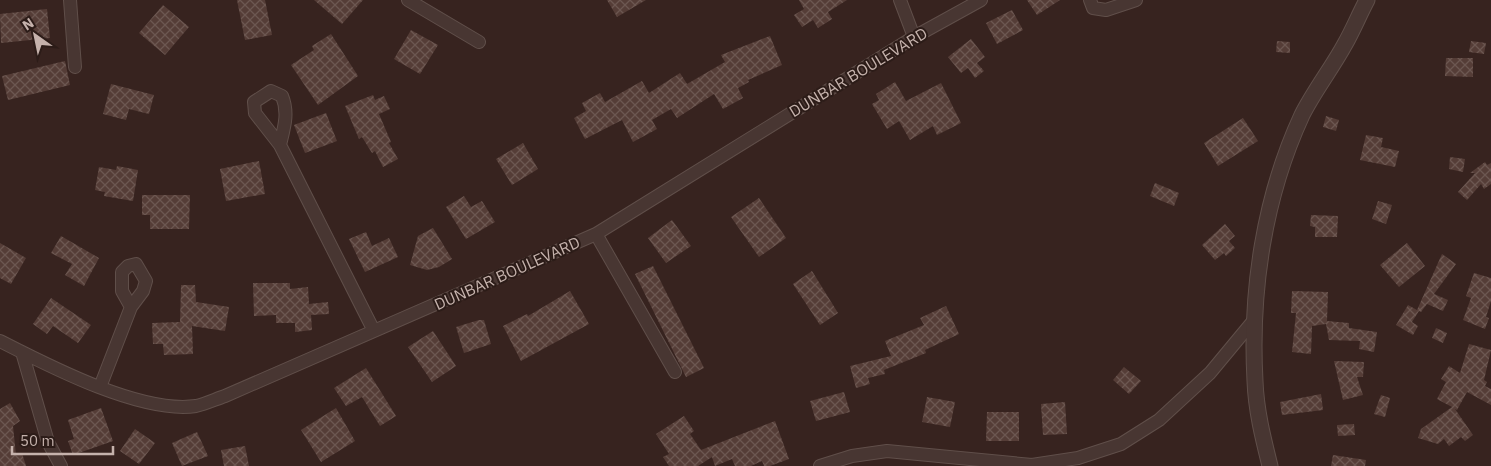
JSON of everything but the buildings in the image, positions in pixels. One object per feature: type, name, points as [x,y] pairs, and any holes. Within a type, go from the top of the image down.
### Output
[{"type":"street","points":[[70,0],[75,67]]},
{"type":"street","points":[[408,0],[479,42]]},
{"type":"street","points":[[900,0],[914,37]]},
{"type":"street","name":"DUNBAR BOULEVARD","points":[[0,341],[100,387],[140,402],[168,407],[196,406],[225,396],[596,234],[914,37],[981,0]]},
{"type":"street","points":[[1090,0],[1093,8],[1106,10],[1136,0]]},
{"type":"street","points":[[1270,466],[1260,423],[1254,381],[1254,320],[1266,220],[1280,167],[1303,114],[1346,43],[1366,0]]},
{"type":"street","points":[[280,145],[374,331]]},
{"type":"street","points":[[596,234],[675,372]]},
{"type":"street","points":[[100,387],[131,307]]},
{"type":"street","points":[[820,466],[852,456],[887,451],[1032,465],[1078,458],[1121,444],[1159,420],[1210,372],[1254,320]]},
{"type":"street","points":[[22,352],[48,442],[62,466]]}]
